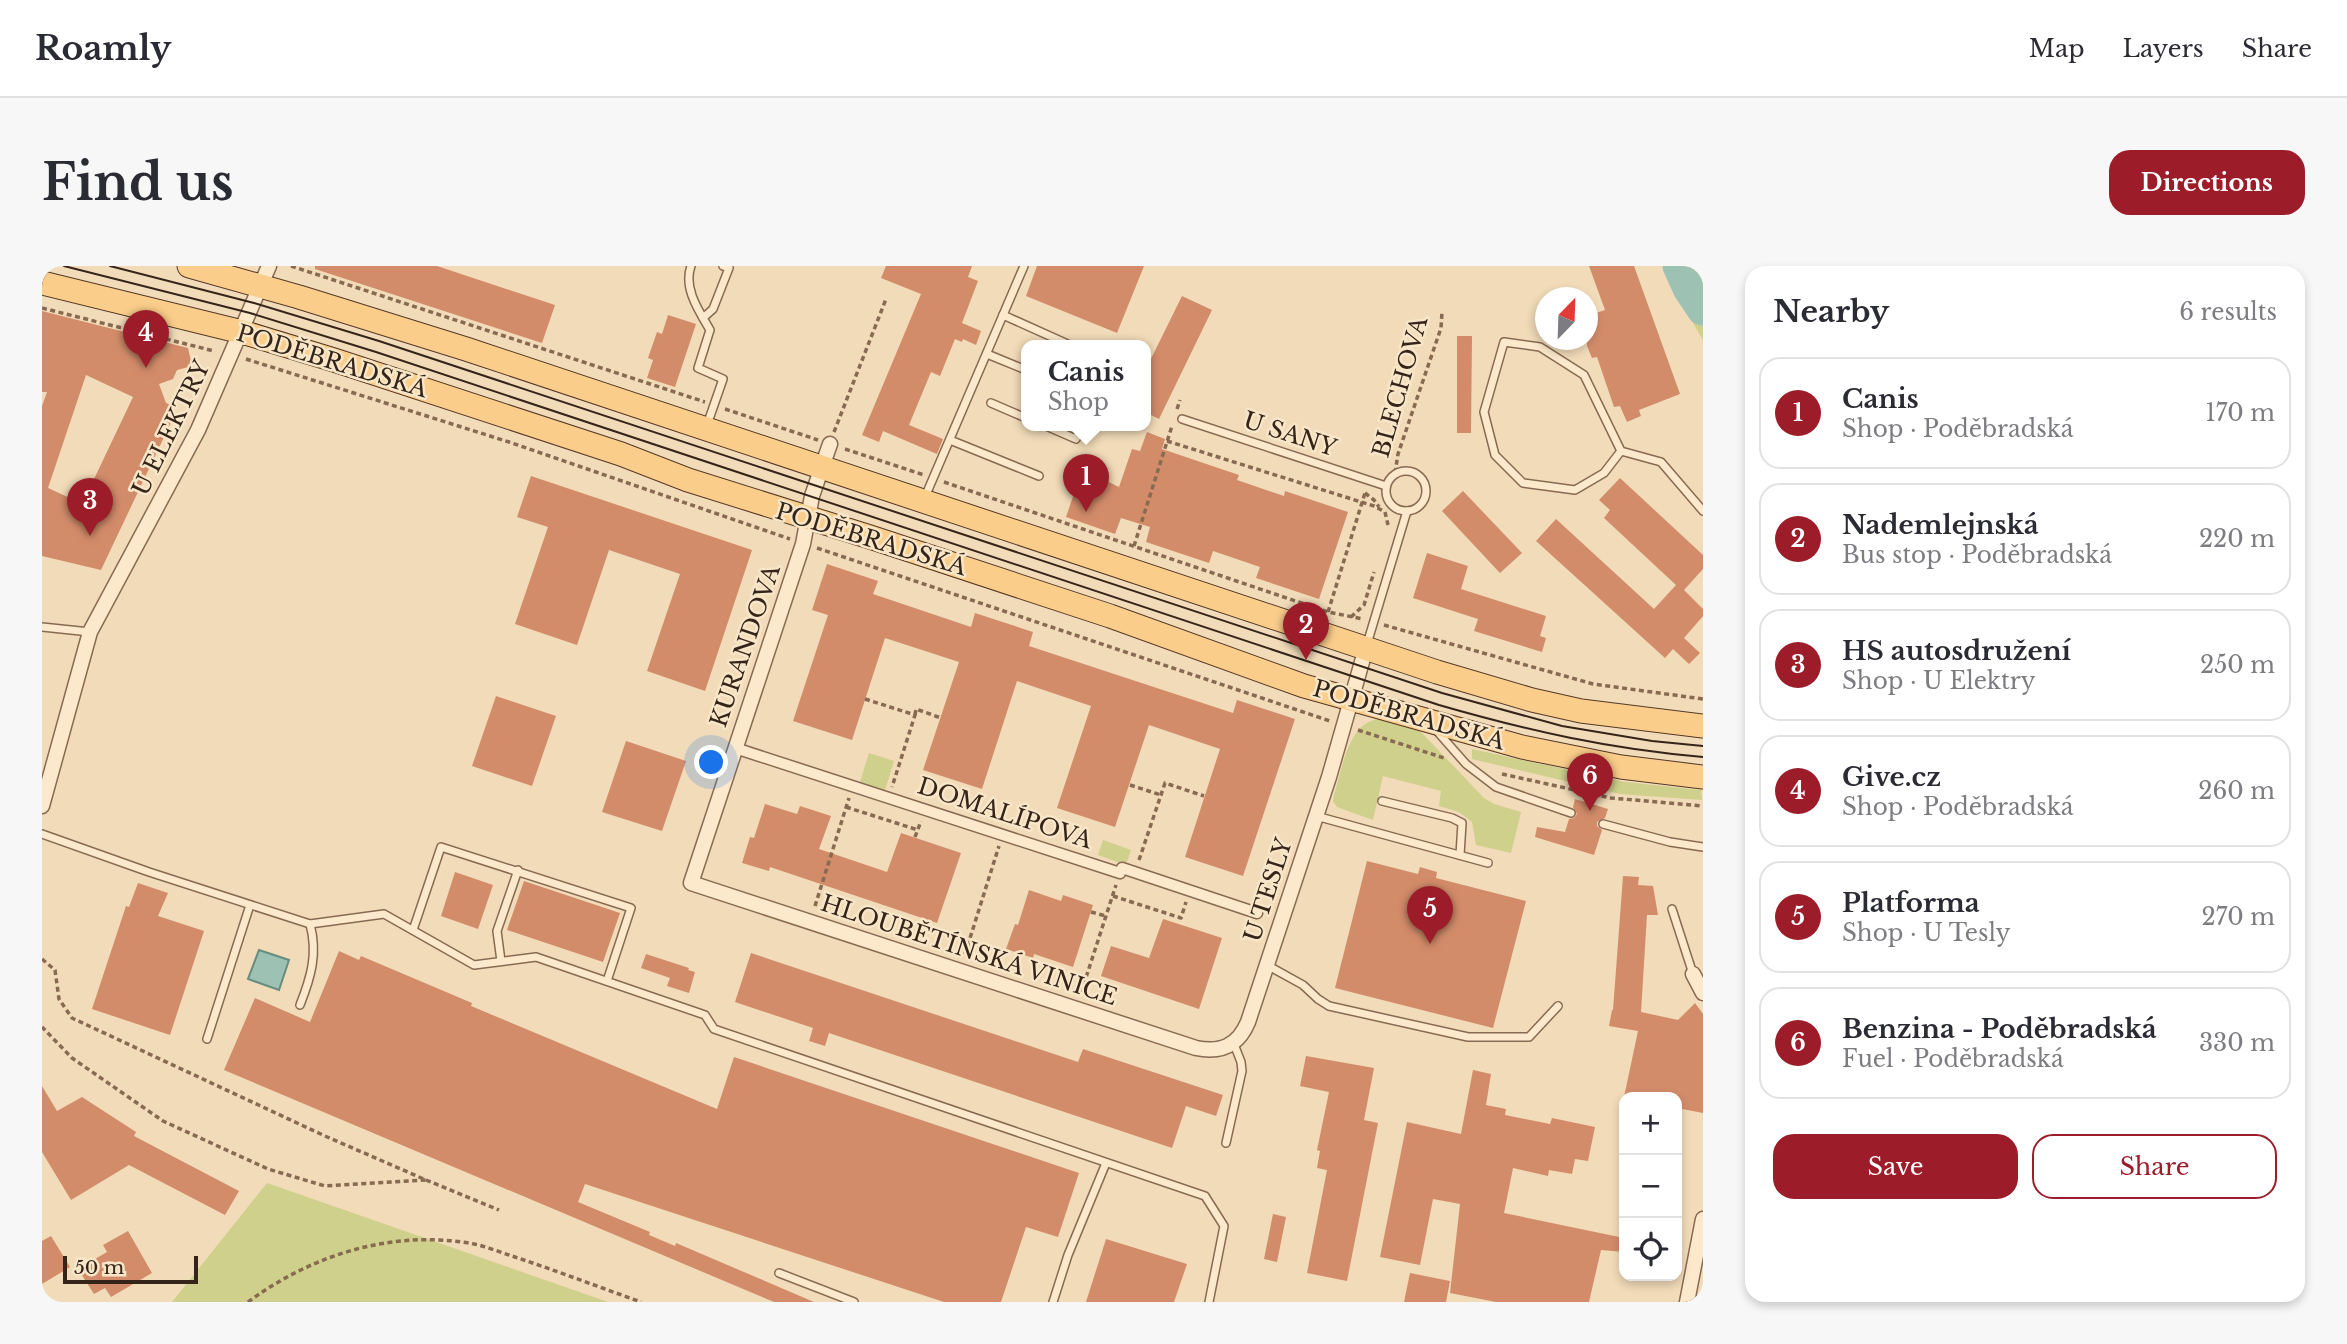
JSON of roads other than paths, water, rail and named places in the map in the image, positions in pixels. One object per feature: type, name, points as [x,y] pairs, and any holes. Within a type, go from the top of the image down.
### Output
[{"type":"main road","points":[[189,266],[264,276],[466,349],[1366,648],[1532,700],[1603,715],[1703,726]]},
{"type":"main road","name":"PODĚBRADSKÁ","points":[[42,283],[242,332],[608,450],[688,481],[870,537],[1110,616],[1304,686],[1522,747],[1621,767],[1703,778]]},
{"type":"street","name":"U ELEKTRY","points":[[42,806],[90,632],[192,441],[242,332],[264,276]]},
{"type":"street","name":"KURANDOVA","points":[[691,883],[803,544],[807,519],[830,444]]},
{"type":"street","name":"U TESLY","points":[[1234,1044],[1248,1022],[1267,965],[1316,816],[1366,648]]},
{"type":"street","name":"DOMALÍPOVA","points":[[735,748],[1120,873],[1122,868],[1257,913]]},
{"type":"street","name":"HLOUBĚTÍNSKÁ VINICE","points":[[691,883],[1196,1048],[1209,1051],[1234,1044]]},
{"type":"street","points":[[1693,975],[1703,993]]},
{"type":"street","points":[[1687,1302],[1698,1265],[1703,1219]]},
{"type":"lane","points":[[691,266],[687,276],[693,298],[709,330],[698,369],[723,379],[706,429]]},
{"type":"lane","points":[[703,318],[713,309],[729,268],[723,266]]},
{"type":"lane","points":[[923,501],[1024,266]]},
{"type":"lane","points":[[1003,315],[1059,340]]},
{"type":"lane","points":[[1620,451],[1604,473],[1575,490],[1523,483],[1495,455],[1484,412],[1504,342],[1539,347],[1584,375],[1620,451],[1661,462],[1703,511]]},
{"type":"lane","points":[[987,354],[1021,368]]},
{"type":"lane","points":[[991,403],[1021,415]]},
{"type":"lane","name":"U SANY","points":[[1178,420],[1386,486]]},
{"type":"lane","points":[[1058,431],[1076,439],[1080,431]]},
{"type":"lane","points":[[950,440],[1039,476]]},
{"type":"lane","name":"BLECHOVA","points":[[1409,471],[1424,482],[1426,495],[1419,506],[1401,511],[1389,503],[1386,486],[1395,473],[1409,471]]},
{"type":"lane","name":"BLECHOVA","points":[[1366,648],[1407,511]]},
{"type":"lane","points":[[42,627],[90,632]]},
{"type":"lane","points":[[1426,719],[1466,764],[1496,787],[1571,813]]},
{"type":"lane","points":[[1382,801],[1452,818],[1462,823],[1460,855]]},
{"type":"lane","points":[[1316,816],[1488,863]]},
{"type":"lane","points":[[1603,824],[1670,842],[1703,847]]},
{"type":"lane","points":[[42,834],[310,924],[384,914],[474,964],[536,957],[705,1015],[714,1029],[1205,1196],[1224,1226],[1209,1302]]},
{"type":"lane","points":[[413,930],[441,847],[631,908],[607,981]]},
{"type":"lane","points":[[501,961],[497,931],[518,870]]},
{"type":"lane","points":[[207,1039],[250,905]]},
{"type":"lane","points":[[1672,909],[1693,975]]},
{"type":"lane","points":[[300,1005],[312,974],[314,940],[310,924]]},
{"type":"lane","points":[[1267,965],[1303,985],[1329,1006],[1468,1037],[1529,1037],[1559,1006]]},
{"type":"lane","points":[[1226,1143],[1242,1071],[1234,1044]]},
{"type":"lane","points":[[1053,1302],[1068,1255],[1107,1163]]},
{"type":"lane","points":[[779,1273],[854,1302]]},
{"type":"waterway","points":[[1679,266],[1703,309]]},
{"type":"tram line","points":[[64,266],[250,313],[376,352],[1439,705],[1570,738],[1703,757]]},
{"type":"tram line","points":[[110,266],[254,303],[379,341],[1442,693],[1562,726],[1652,741],[1703,746]]},
{"type":"place","name":"Give.cz","points":[[146,368]]},
{"type":"place","name":"Canis","points":[[1086,512]]},
{"type":"place","name":"HS autosdružení","points":[[90,536]]},
{"type":"place","name":"Nademlejnská","points":[[1306,660]]},
{"type":"place","name":"Benzina - Poděbradská","points":[[1590,811]]},
{"type":"place","name":"Platforma","points":[[1430,944]]}]
